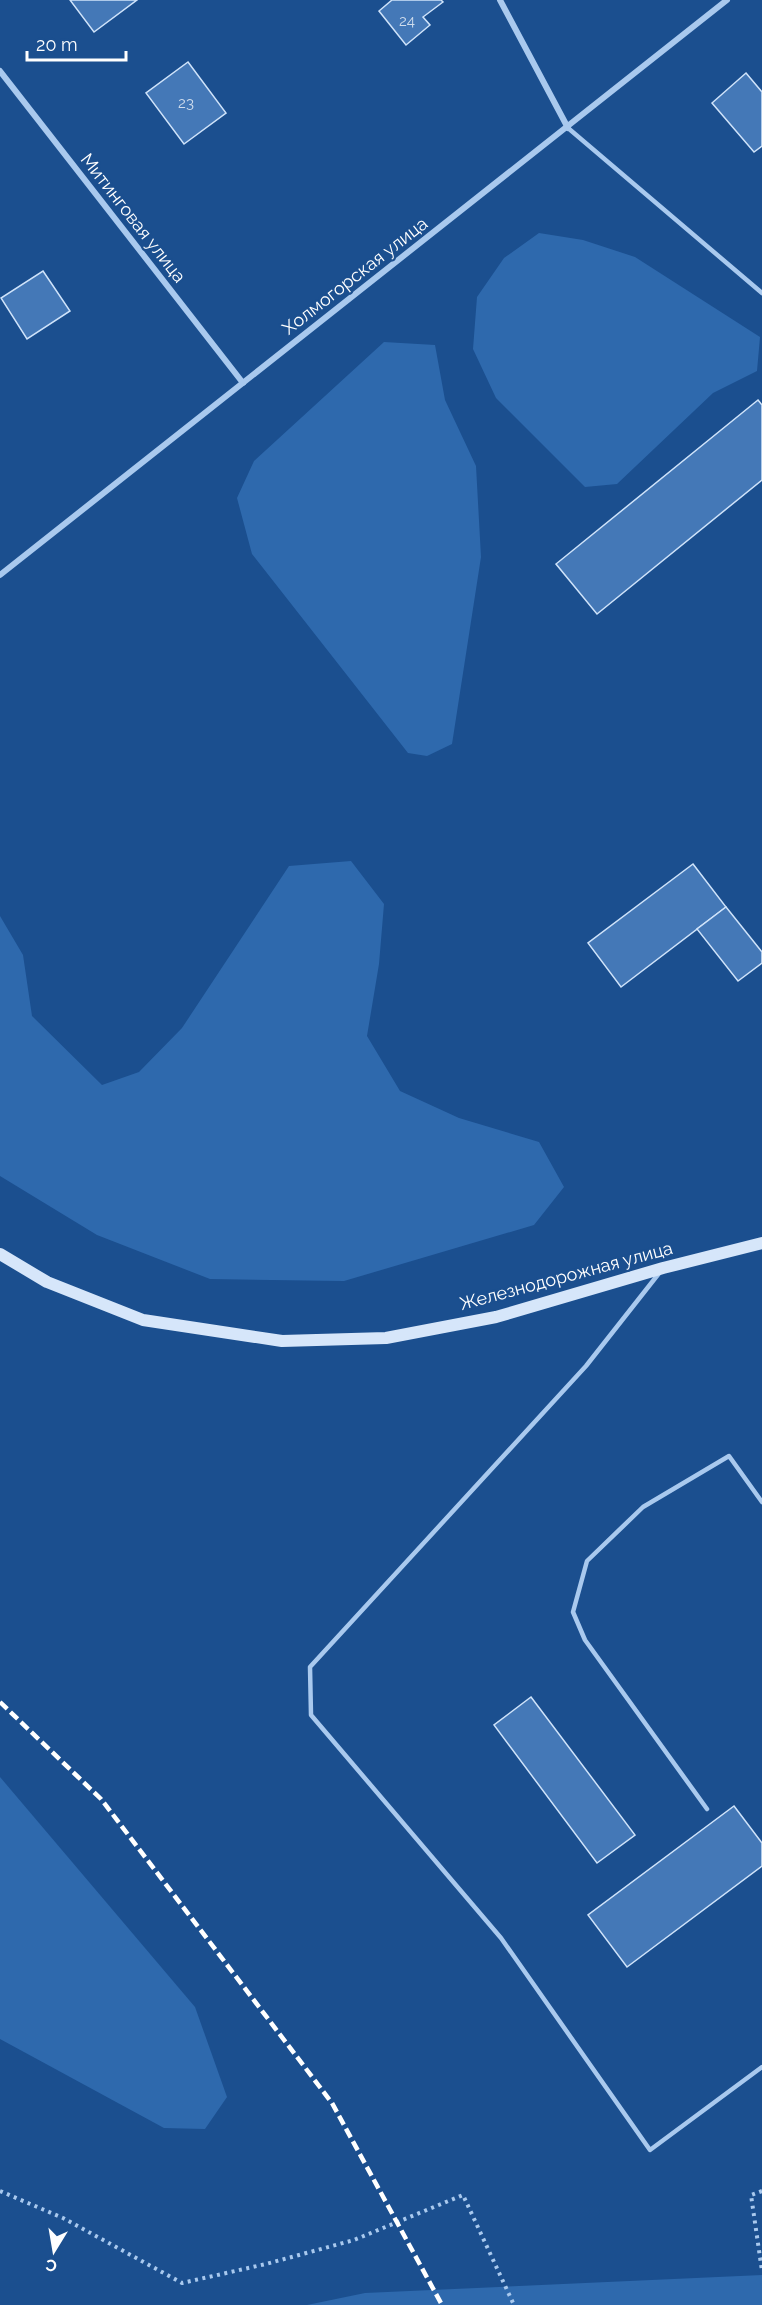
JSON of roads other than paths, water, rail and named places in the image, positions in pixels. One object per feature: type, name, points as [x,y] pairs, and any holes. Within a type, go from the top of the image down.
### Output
[{"type":"street","points":[[500,0],[568,128]]},
{"type":"street","name":"Холмогорская улица","points":[[0,574],[568,128],[727,0]]},
{"type":"street","name":"Митинговая улица","points":[[0,71],[243,383]]},
{"type":"street","name":"Железнодорожная улица","points":[[0,1254],[47,1282],[144,1320],[282,1341],[386,1338],[496,1317],[663,1268],[762,1243]]},
{"type":"lane","points":[[568,128],[762,294]]},
{"type":"lane","points":[[663,1268],[586,1366],[310,1667],[310,1715],[501,1938],[650,2150],[762,2067]]},
{"type":"lane","points":[[707,1809],[585,1640],[573,1612],[587,1561],[643,1507],[729,1456],[762,1502]]},
{"type":"railway","points":[[0,1702],[101,1799],[332,2103],[442,2305]]}]
